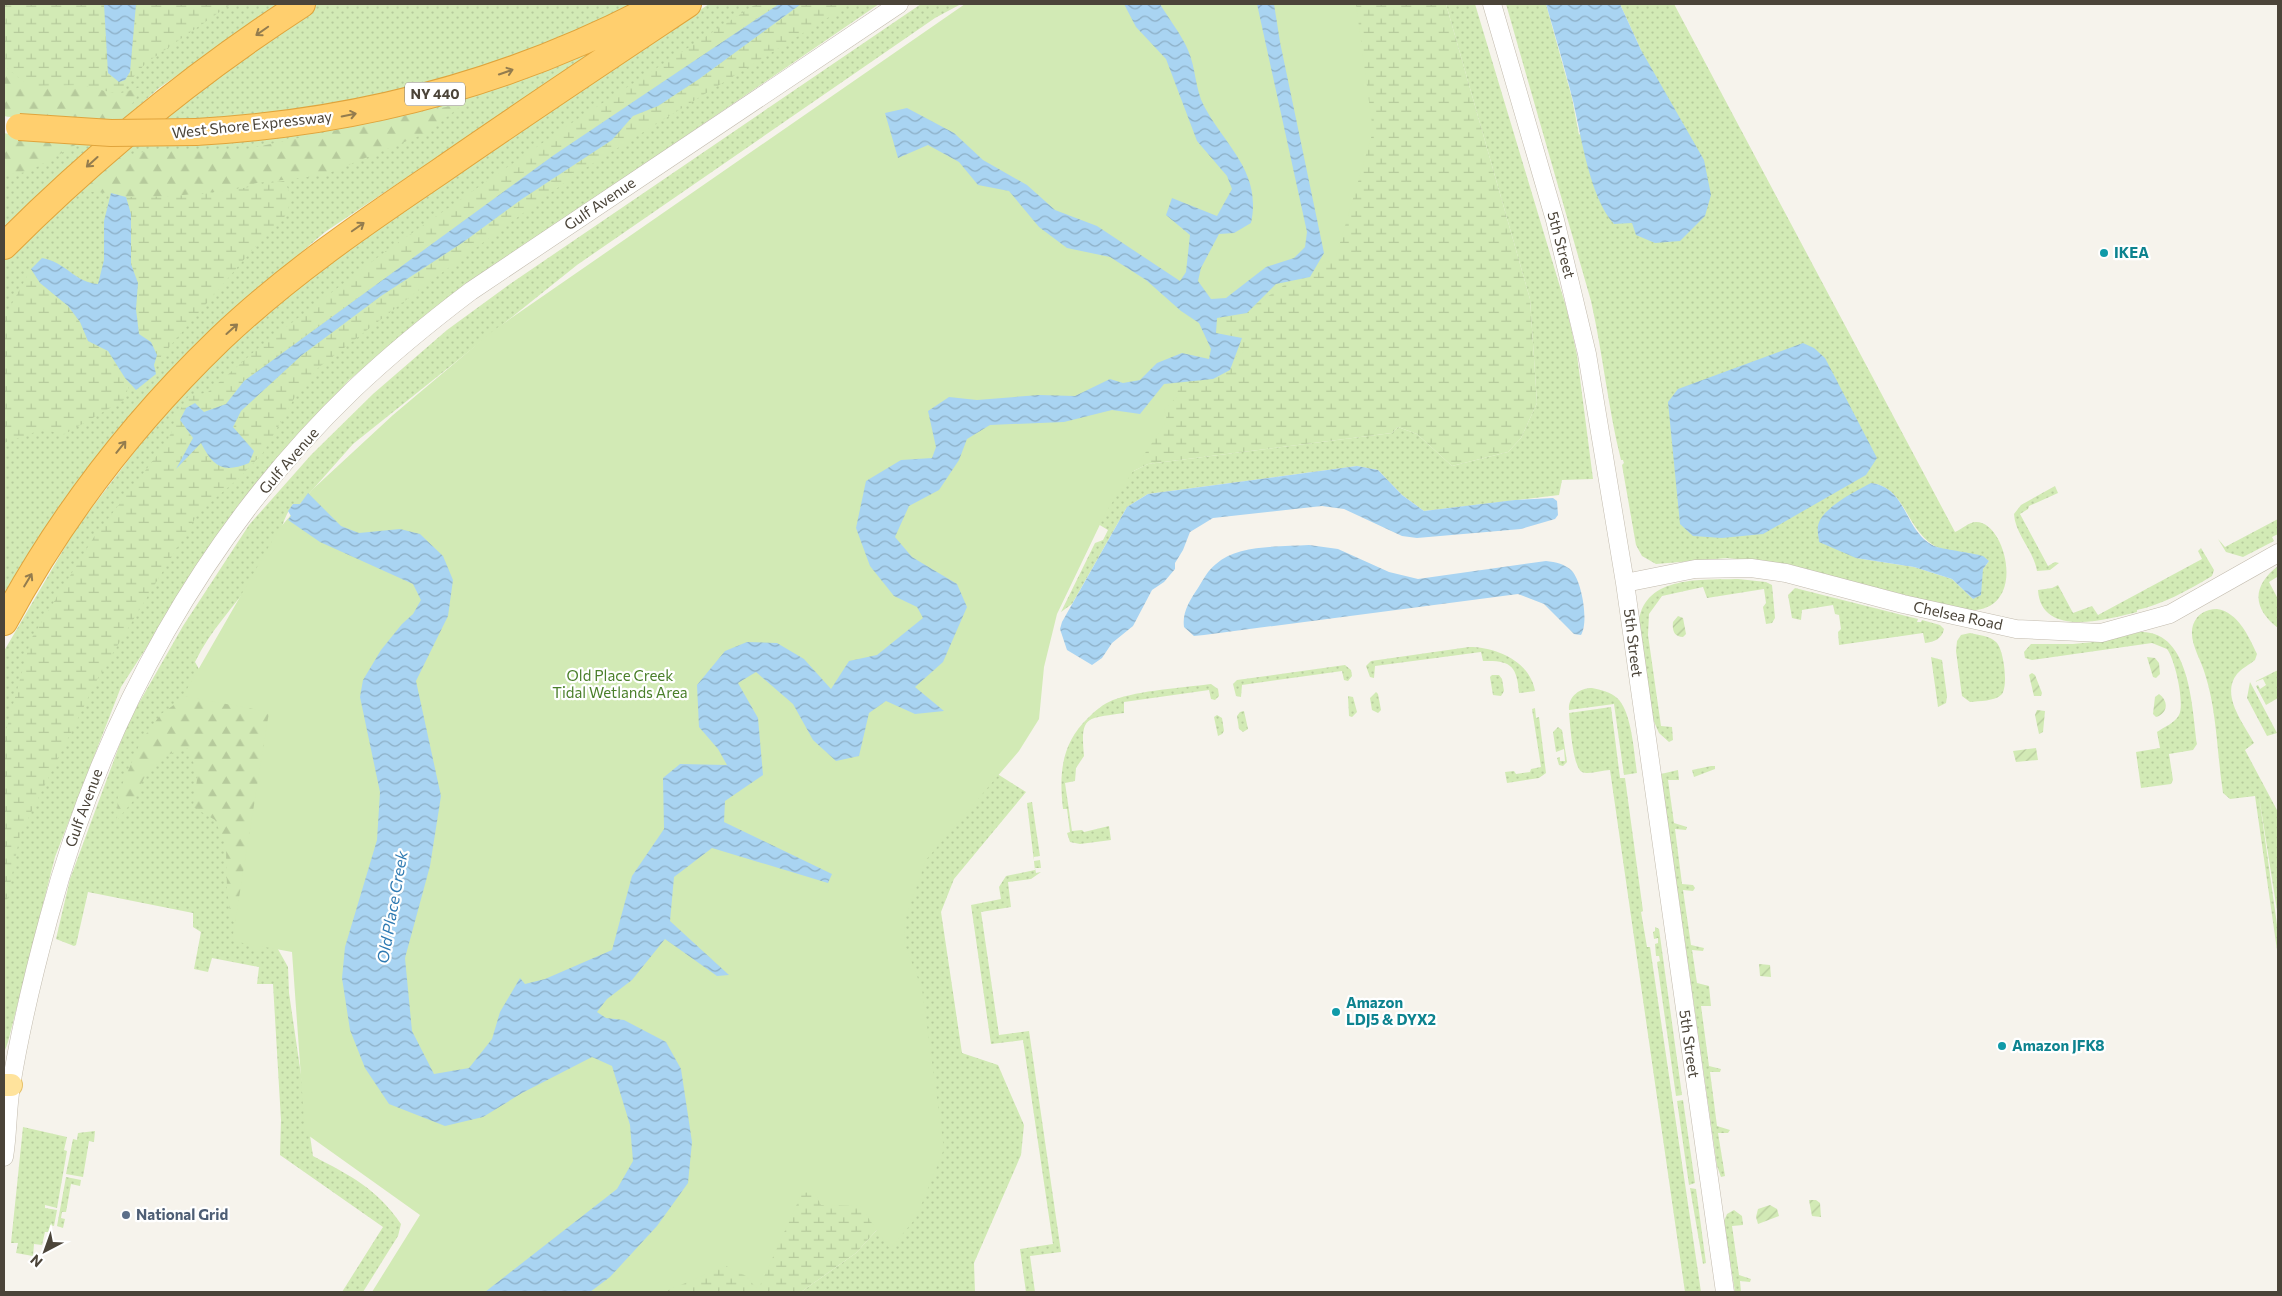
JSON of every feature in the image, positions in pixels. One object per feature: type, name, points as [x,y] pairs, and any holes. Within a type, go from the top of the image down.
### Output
[{"type":"highway","points":[[4,246],[87,167],[162,103],[218,61],[302,4]]},
{"type":"highway","name":"West Shore Expressway","points":[[12,126],[111,133],[196,132],[313,121],[435,94],[500,74],[568,48],[660,4]]},
{"type":"highway","points":[[4,622],[61,529],[110,462],[163,398],[242,319],[314,259],[362,224],[688,4]]},
{"type":"street","name":"Gulf Avenue","points":[[4,1158],[8,1085],[48,918],[72,840],[100,763],[133,690],[171,623],[210,561],[258,497],[296,451],[352,391],[408,340],[471,291],[899,4]]},
{"type":"street","name":"5th Street","points":[[1492,4],[1572,287],[1589,364],[1625,583],[1725,1292]]},
{"type":"street","name":"Chelsea Road","points":[[1625,583],[1695,569],[1751,568],[1786,573],[1903,604],[2016,629],[2101,633],[2170,614],[2278,553]]},
{"type":"green space","points":[[4,4],[280,4],[159,88],[4,226],[4,133],[18,136],[99,124],[4,116]]},
{"type":"green space","points":[[4,4],[104,4],[108,73],[130,72],[136,4],[231,4],[146,63],[118,94],[81,85],[29,86],[4,66]]},
{"type":"green space","points":[[316,4],[639,4],[551,45],[465,75],[352,103],[270,116],[171,123],[147,144],[195,143],[354,124],[472,95],[550,64],[625,30],[629,37],[557,77],[325,232],[225,317],[157,390],[85,481],[16,582],[4,607],[4,260],[95,170],[171,103],[231,58]]},
{"type":"green space","points":[[709,4],[879,4],[462,289],[349,380],[239,504],[121,687],[55,857],[4,1053],[4,651],[75,530],[177,396],[289,290]]},
{"type":"green space","points":[[756,4],[779,4],[554,155],[244,381],[226,404],[180,420],[193,438],[178,467],[201,443],[207,457],[254,451],[233,428],[241,411],[302,355],[381,296],[612,140],[633,116],[658,106],[699,79],[801,4],[850,4],[579,172],[428,283],[318,368],[295,397],[263,453],[238,479],[199,512],[99,676],[20,835],[4,915],[4,738],[31,639],[94,537],[165,445],[172,431],[175,418],[188,397],[208,392],[256,350],[386,251],[567,126]]},
{"type":"green space","points":[[921,4],[961,4],[935,18],[577,265],[353,444],[299,505],[293,504],[273,551],[251,584],[211,634],[195,662],[208,685],[270,935],[288,967],[289,993],[313,1156],[362,1184],[382,1201],[401,1224],[398,1236],[363,1292],[342,1292],[383,1227],[280,1155],[281,1120],[273,984],[257,984],[259,967],[212,958],[208,972],[194,969],[201,932],[193,927],[193,913],[88,892],[76,945],[74,946],[56,939],[70,879],[128,722],[183,626],[249,525],[311,455],[373,394],[447,330],[510,284]]},
{"type":"green space","name":"Old Place Creek Tidal Wetlands Area","points":[[965,4],[1356,4],[1373,131],[1335,260],[1313,265],[1260,302],[1225,316],[1230,336],[1244,352],[1220,366],[1180,376],[1177,397],[1164,409],[1167,420],[1106,512],[1057,614],[1044,667],[1039,719],[1019,751],[926,860],[904,922],[905,945],[922,989],[944,1149],[916,1218],[890,1249],[860,1206],[821,1205],[814,1192],[802,1193],[758,1290],[746,1276],[726,1266],[664,1292],[372,1292],[420,1215],[305,1133],[292,952],[232,941],[269,712],[183,696],[279,529],[313,489],[393,415],[494,330]]},
{"type":"green space","points":[[1274,4],[1446,4],[1530,299],[1537,403],[1521,438],[1508,452],[1452,466],[1417,434],[1398,427],[1392,433],[1148,464],[1119,478],[905,861],[894,1211],[856,1253],[801,1292],[590,1292],[914,687],[1216,333]]},
{"type":"green space","points":[[1446,4],[1475,4],[1567,310],[1577,355],[1593,479],[1562,480],[1559,495],[1424,511],[1402,495],[1378,470],[1357,466],[1148,494],[1127,507],[1072,604],[1061,612],[1095,543],[1103,540],[1108,530],[1093,521],[1048,614],[1032,710],[1018,735],[991,770],[1026,792],[954,879],[941,912],[962,1053],[998,1065],[1024,1125],[1021,1155],[974,1263],[975,1292],[801,1292],[856,1253],[894,1211],[918,1154],[918,1083],[888,902],[905,861],[1020,724],[1029,684],[1027,644],[1039,603],[1085,514],[1119,478],[1148,464],[1392,433],[1398,427],[1417,434],[1452,466],[1508,452],[1521,438],[1537,403],[1530,299]]},
{"type":"green space","points":[[1506,4],[1546,4],[1572,98],[1579,135],[1641,50],[1620,4],[1674,4],[1955,532],[1968,524],[1976,522],[1987,526],[1996,536],[2003,551],[2006,568],[2005,585],[1998,599],[1985,608],[1964,610],[1782,564],[1727,558],[1656,564],[1642,556],[1636,545],[1622,465],[1624,463],[1621,460],[1616,440],[1591,301]],"holes":[[[1871,483],[1883,486],[1899,500],[1916,528],[1933,545],[1952,553],[1989,561],[1983,569],[1973,599],[1952,579],[1914,567],[1856,558]]]},
{"type":"green space","points":[[4,66],[29,86],[81,85],[118,94],[144,86],[120,122],[4,116]]},
{"type":"green space","points":[[465,103],[426,133],[324,175],[257,183],[224,191],[163,197],[126,197],[111,193],[80,191],[118,158],[155,149],[242,150]]},
{"type":"green space","points":[[4,135],[79,143],[28,172],[4,175]]},
{"type":"green space","points":[[284,181],[293,198],[285,216],[253,249],[154,365],[151,342],[139,334],[136,309],[138,283],[131,264],[131,214],[126,197],[199,194]]},
{"type":"green space","points":[[31,269],[40,283],[68,306],[80,322],[88,341],[108,351],[130,383],[124,400],[63,435],[44,429],[4,443],[4,318]]},
{"type":"green space","points":[[2055,486],[2058,493],[2029,506],[2028,509],[2020,514],[2048,566],[2055,562],[2059,563],[2050,570],[2037,571],[2032,556],[2018,529],[2014,514],[2021,505]]},
{"type":"green space","points":[[2278,519],[2278,534],[2272,537],[2274,541],[2243,557],[2226,552],[2218,539],[2225,547]]},
{"type":"green space","points":[[2201,548],[2214,570],[2212,576],[2194,587],[2156,605],[2137,610],[2137,612],[2094,621],[2078,622],[2063,620],[2051,615],[2042,605],[2038,590],[2058,585],[2073,613],[2092,606],[2098,615],[2202,559],[2198,551]]},
{"type":"green space","points":[[2278,566],[2277,577],[2269,582],[2278,599],[2278,628],[2263,613],[2258,597],[2263,581]]},
{"type":"green space","points":[[1738,579],[1766,582],[1772,585],[1775,618],[1772,623],[1766,624],[1763,607],[1766,603],[1764,589],[1707,598],[1703,587],[1662,596],[1649,614],[1648,635],[1661,726],[1672,727],[1673,740],[1669,742],[1659,733],[1652,717],[1639,621],[1644,606],[1652,595],[1678,583]]},
{"type":"green space","points":[[1795,588],[1918,619],[1917,622],[1922,620],[1940,625],[1944,629],[1939,638],[1928,643],[1925,643],[1923,633],[1839,645],[1838,632],[1841,629],[1839,615],[1835,614],[1833,605],[1802,610],[1801,620],[1792,618],[1788,595]]},
{"type":"green space","points":[[2217,609],[2224,611],[2237,620],[2257,654],[2255,660],[2237,674],[2232,682],[2231,691],[2235,709],[2254,743],[2245,750],[2278,812],[2278,917],[2259,796],[2278,932],[2278,957],[2255,796],[2230,799],[2223,793],[2212,703],[2205,674],[2192,637],[2193,625],[2199,615],[2209,610]]},
{"type":"green space","points":[[1678,616],[1683,618],[1686,634],[1683,637],[1678,636],[1673,630],[1673,622]]},
{"type":"green space","points":[[2140,632],[2157,635],[2170,644],[2179,657],[2186,674],[2190,693],[2197,744],[2193,750],[2169,754],[2173,780],[2171,784],[2141,788],[2136,752],[2160,748],[2157,732],[2175,720],[2181,709],[2178,682],[2173,662],[2167,649],[2152,643],[2032,660],[2025,658],[2024,652],[2031,644],[2073,644],[2104,641]]},
{"type":"green space","points":[[1970,633],[1991,638],[1999,646],[2003,660],[2005,685],[2001,695],[1998,697],[1970,702],[1962,696],[1956,651],[1957,641],[1961,635]]},
{"type":"green space","points":[[1469,647],[1500,653],[1519,664],[1532,680],[1535,691],[1519,693],[1514,670],[1506,663],[1483,661],[1481,652],[1375,666],[1374,678],[1370,677],[1366,666],[1371,661]]},
{"type":"green space","points":[[1931,657],[1942,660],[1947,696],[1946,703],[1938,707]]},
{"type":"green space","points":[[2147,657],[2155,658],[2159,663],[2160,674],[2156,678],[2153,677]]},
{"type":"green space","points":[[1345,665],[1351,670],[1352,676],[1348,681],[1344,680],[1342,671],[1242,685],[1241,697],[1236,696],[1233,684],[1237,680]]},
{"type":"green space","points":[[2278,670],[2278,698],[2266,705],[2256,686],[2258,685],[2260,689],[2266,685],[2263,679],[2254,682]]},
{"type":"green space","points":[[2032,673],[2035,675],[2042,693],[2041,696],[2034,696],[2029,675]]},
{"type":"green space","points":[[1492,675],[1499,675],[1502,679],[1504,691],[1501,696],[1493,695],[1490,677]]},
{"type":"green space","points":[[2250,682],[2277,733],[2267,736],[2247,698]]},
{"type":"green space","points":[[1211,684],[1218,689],[1219,696],[1215,700],[1211,699],[1209,690],[1124,702],[1124,713],[1102,716],[1089,721],[1083,732],[1084,756],[1076,768],[1075,781],[1065,783],[1072,831],[1082,830],[1084,832],[1109,826],[1111,840],[1080,844],[1070,842],[1067,833],[1070,832],[1067,809],[1063,809],[1061,784],[1067,749],[1079,728],[1096,710],[1113,700],[1148,692]]},
{"type":"green space","points":[[198,688],[285,710],[257,924],[264,951],[257,952],[231,919],[227,889],[226,846],[215,820],[193,807],[198,773],[187,748],[164,756],[144,778],[133,801],[117,820],[118,794],[141,741],[161,714]]},
{"type":"green space","points":[[1587,688],[1612,694],[1622,704],[1632,733],[1637,773],[1624,775],[1614,704],[1569,710],[1570,701],[1575,694]]},
{"type":"green space","points":[[1376,692],[1381,710],[1378,713],[1372,710],[1370,698]]},
{"type":"green space","points":[[2159,694],[2166,703],[2166,707],[2163,713],[2156,717],[2153,714],[2155,697]]},
{"type":"green space","points":[[1348,696],[1353,697],[1357,712],[1352,717],[1349,716]]},
{"type":"green space","points":[[1611,707],[1620,778],[1625,778],[1643,911],[1641,912],[1647,947],[1650,947],[1701,1292],[1685,1292],[1610,770],[1582,772],[1576,763],[1572,745],[1569,713]]},
{"type":"green space","points":[[1535,708],[1536,718],[1539,717],[1546,773],[1539,778],[1507,783],[1505,772],[1514,771],[1516,774],[1530,772],[1531,769],[1541,767],[1532,709]]},
{"type":"green space","points":[[2037,710],[2045,711],[2043,732],[2039,734],[2035,715]]},
{"type":"green space","points":[[1244,711],[1248,729],[1243,732],[1239,729],[1237,716],[1240,712]]},
{"type":"green space","points":[[1217,715],[1222,718],[1224,731],[1218,736],[1214,717]]},
{"type":"green space","points":[[1558,727],[1562,730],[1567,762],[1563,766],[1559,765],[1557,758],[1560,757],[1560,761],[1565,761],[1564,749],[1556,752],[1553,732]]},
{"type":"green space","points":[[2036,748],[2038,760],[2016,762],[2013,751]]},
{"type":"green space","points":[[1715,766],[1715,769],[1694,777],[1692,770]]},
{"type":"green space","points":[[1678,770],[1679,780],[1668,780],[1674,823],[1687,827],[1686,830],[1675,829],[1682,884],[1693,885],[1695,888],[1693,891],[1683,890],[1691,945],[1704,948],[1703,951],[1692,950],[1697,983],[1709,986],[1711,1006],[1701,1006],[1709,1066],[1721,1069],[1720,1072],[1710,1072],[1717,1126],[1730,1130],[1728,1133],[1718,1133],[1725,1176],[1721,1177],[1717,1166],[1661,774]]},
{"type":"green space","points":[[1032,802],[1040,856],[1033,857],[1027,803]]},
{"type":"green space","points":[[1040,860],[1041,868],[1035,868],[1036,873],[1041,872],[1031,879],[1008,882],[1011,907],[981,912],[999,1035],[1029,1031],[1061,1252],[1030,1256],[1035,1292],[1026,1292],[1020,1249],[1053,1244],[1023,1040],[991,1044],[971,905],[1001,899],[999,887],[1006,876],[1035,870],[1034,861]]},
{"type":"green space","points":[[1655,927],[1659,929],[1682,1095],[1676,1096],[1657,962],[1660,961],[1659,956],[1656,956],[1655,944],[1658,943],[1658,938],[1654,939],[1653,932]]},
{"type":"green space","points":[[1759,964],[1770,965],[1771,977],[1760,976]]},
{"type":"green space","points":[[1683,1100],[1695,1183],[1689,1185],[1677,1101]]},
{"type":"green space","points":[[23,1127],[67,1137],[64,1150],[67,1151],[57,1208],[45,1205],[45,1208],[57,1210],[54,1226],[50,1225],[49,1232],[45,1232],[42,1245],[34,1244],[33,1256],[16,1253],[18,1243],[11,1243]]},
{"type":"green space","points":[[95,1131],[94,1142],[89,1141],[83,1177],[66,1174],[73,1139],[77,1140],[78,1133]]},
{"type":"green space","points":[[66,1177],[81,1180],[80,1186],[71,1184],[66,1212],[62,1212],[61,1218],[65,1219],[63,1228],[57,1226]]},
{"type":"green space","points":[[1690,1188],[1696,1189],[1706,1263],[1703,1264]]},
{"type":"green space","points":[[1809,1200],[1816,1200],[1820,1203],[1821,1217],[1812,1216]]},
{"type":"green space","points":[[1770,1205],[1777,1209],[1779,1216],[1758,1224],[1756,1217],[1758,1209]]},
{"type":"green space","points":[[1734,1210],[1742,1216],[1743,1225],[1732,1226],[1739,1275],[1751,1279],[1750,1282],[1740,1281],[1741,1292],[1735,1292],[1724,1221],[1727,1214]]},
{"type":"water","points":[[104,4],[136,4],[130,72],[125,80],[119,82],[108,73]]},
{"type":"water","points":[[779,4],[801,4],[699,79],[658,106],[633,116],[612,140],[381,296],[302,355],[241,411],[233,427],[254,451],[249,463],[232,468],[219,466],[210,457],[201,443],[176,469],[193,438],[180,420],[186,408],[195,403],[204,412],[226,404],[244,381],[554,155]]},
{"type":"water","name":"Old Place Creek","points":[[1124,4],[1160,4],[1188,50],[1204,106],[1247,174],[1253,205],[1251,223],[1234,233],[1219,234],[1201,268],[1198,281],[1211,299],[1226,298],[1266,267],[1294,258],[1305,247],[1307,232],[1257,4],[1274,4],[1280,42],[1324,253],[1310,277],[1276,284],[1247,313],[1217,318],[1216,333],[1242,338],[1230,370],[1213,379],[1164,384],[1140,414],[1112,410],[1064,422],[990,425],[967,439],[959,460],[939,490],[909,506],[895,537],[912,557],[957,584],[967,607],[943,662],[915,687],[944,711],[915,714],[886,701],[869,713],[859,756],[836,761],[813,740],[793,704],[756,672],[738,683],[758,718],[763,775],[725,801],[724,822],[832,874],[828,883],[712,848],[674,877],[670,921],[729,975],[717,976],[665,939],[632,980],[607,999],[597,1012],[606,1018],[624,1020],[666,1042],[681,1069],[692,1142],[688,1183],[657,1226],[610,1277],[590,1292],[485,1292],[617,1189],[633,1161],[630,1125],[612,1066],[592,1057],[522,1093],[483,1117],[445,1126],[389,1104],[365,1068],[350,1030],[342,978],[345,947],[377,840],[380,792],[360,697],[363,680],[381,650],[402,624],[413,614],[421,600],[413,584],[320,542],[288,520],[291,516],[288,511],[293,504],[300,504],[308,493],[341,526],[359,533],[400,529],[420,534],[443,556],[453,580],[448,616],[416,681],[441,796],[430,866],[405,958],[412,1031],[434,1074],[469,1068],[492,1039],[500,1012],[520,978],[525,984],[545,979],[612,950],[632,876],[664,829],[663,778],[680,764],[727,765],[718,749],[699,727],[697,685],[725,651],[747,642],[777,643],[804,659],[831,689],[849,661],[877,655],[923,618],[917,607],[894,596],[870,566],[856,528],[866,481],[901,460],[932,458],[936,447],[928,411],[949,397],[977,400],[1039,395],[1075,396],[1110,379],[1123,383],[1140,380],[1157,363],[1182,353],[1209,359],[1211,349],[1199,323],[1181,311],[1146,280],[1110,257],[1067,248],[1039,227],[1009,191],[978,185],[959,162],[928,145],[898,158],[885,113],[907,108],[954,133],[983,160],[1027,185],[1055,210],[1097,226],[1180,281],[1186,272],[1190,235],[1166,215],[1172,198],[1217,216],[1232,189],[1227,176],[1197,141],[1166,59],[1136,27]]},
{"type":"water","points":[[1546,4],[1620,4],[1641,50],[1704,160],[1711,195],[1705,216],[1680,241],[1655,243],[1636,235],[1632,223],[1614,224],[1605,212],[1598,198],[1587,164],[1572,97]]},
{"type":"water","points":[[111,193],[126,197],[131,214],[131,264],[138,283],[136,309],[139,334],[151,342],[157,355],[154,365],[156,374],[136,390],[125,378],[108,351],[88,341],[80,322],[68,306],[40,283],[31,269],[42,258],[58,263],[82,280],[98,284],[104,260],[104,221]]},
{"type":"water","points":[[1803,343],[1814,348],[1825,358],[1877,458],[1866,475],[1763,534],[1722,538],[1693,536],[1680,524],[1668,402],[1678,389]]},
{"type":"water","points":[[1357,466],[1378,470],[1402,495],[1424,511],[1515,500],[1553,498],[1557,501],[1558,515],[1555,519],[1521,529],[1417,538],[1402,536],[1344,509],[1322,506],[1213,518],[1190,532],[1183,550],[1175,563],[1175,569],[1164,582],[1152,590],[1133,626],[1112,643],[1102,658],[1092,665],[1067,650],[1060,629],[1062,622],[1127,507],[1148,494]]},
{"type":"water","points":[[1871,483],[1883,486],[1892,493],[1899,501],[1916,530],[1934,546],[1983,556],[1989,561],[1983,569],[1981,595],[1973,599],[1952,579],[1914,567],[1856,558],[1819,542],[1818,526],[1825,513],[1840,501]]},
{"type":"water","points":[[1309,545],[1338,549],[1389,572],[1418,579],[1546,561],[1560,564],[1572,571],[1579,584],[1584,612],[1583,629],[1581,635],[1574,634],[1544,604],[1518,594],[1194,636],[1184,627],[1185,611],[1192,597],[1211,569],[1225,558],[1247,550]]},
{"type":"place","name":"IKEA","points":[[2104,253]]},
{"type":"place","name":"Amazon LDJ5 & DYX2","points":[[1336,1012]]},
{"type":"place","name":"Amazon JFK8","points":[[2002,1046]]},
{"type":"place","name":"National Grid","points":[[126,1215]]}]
